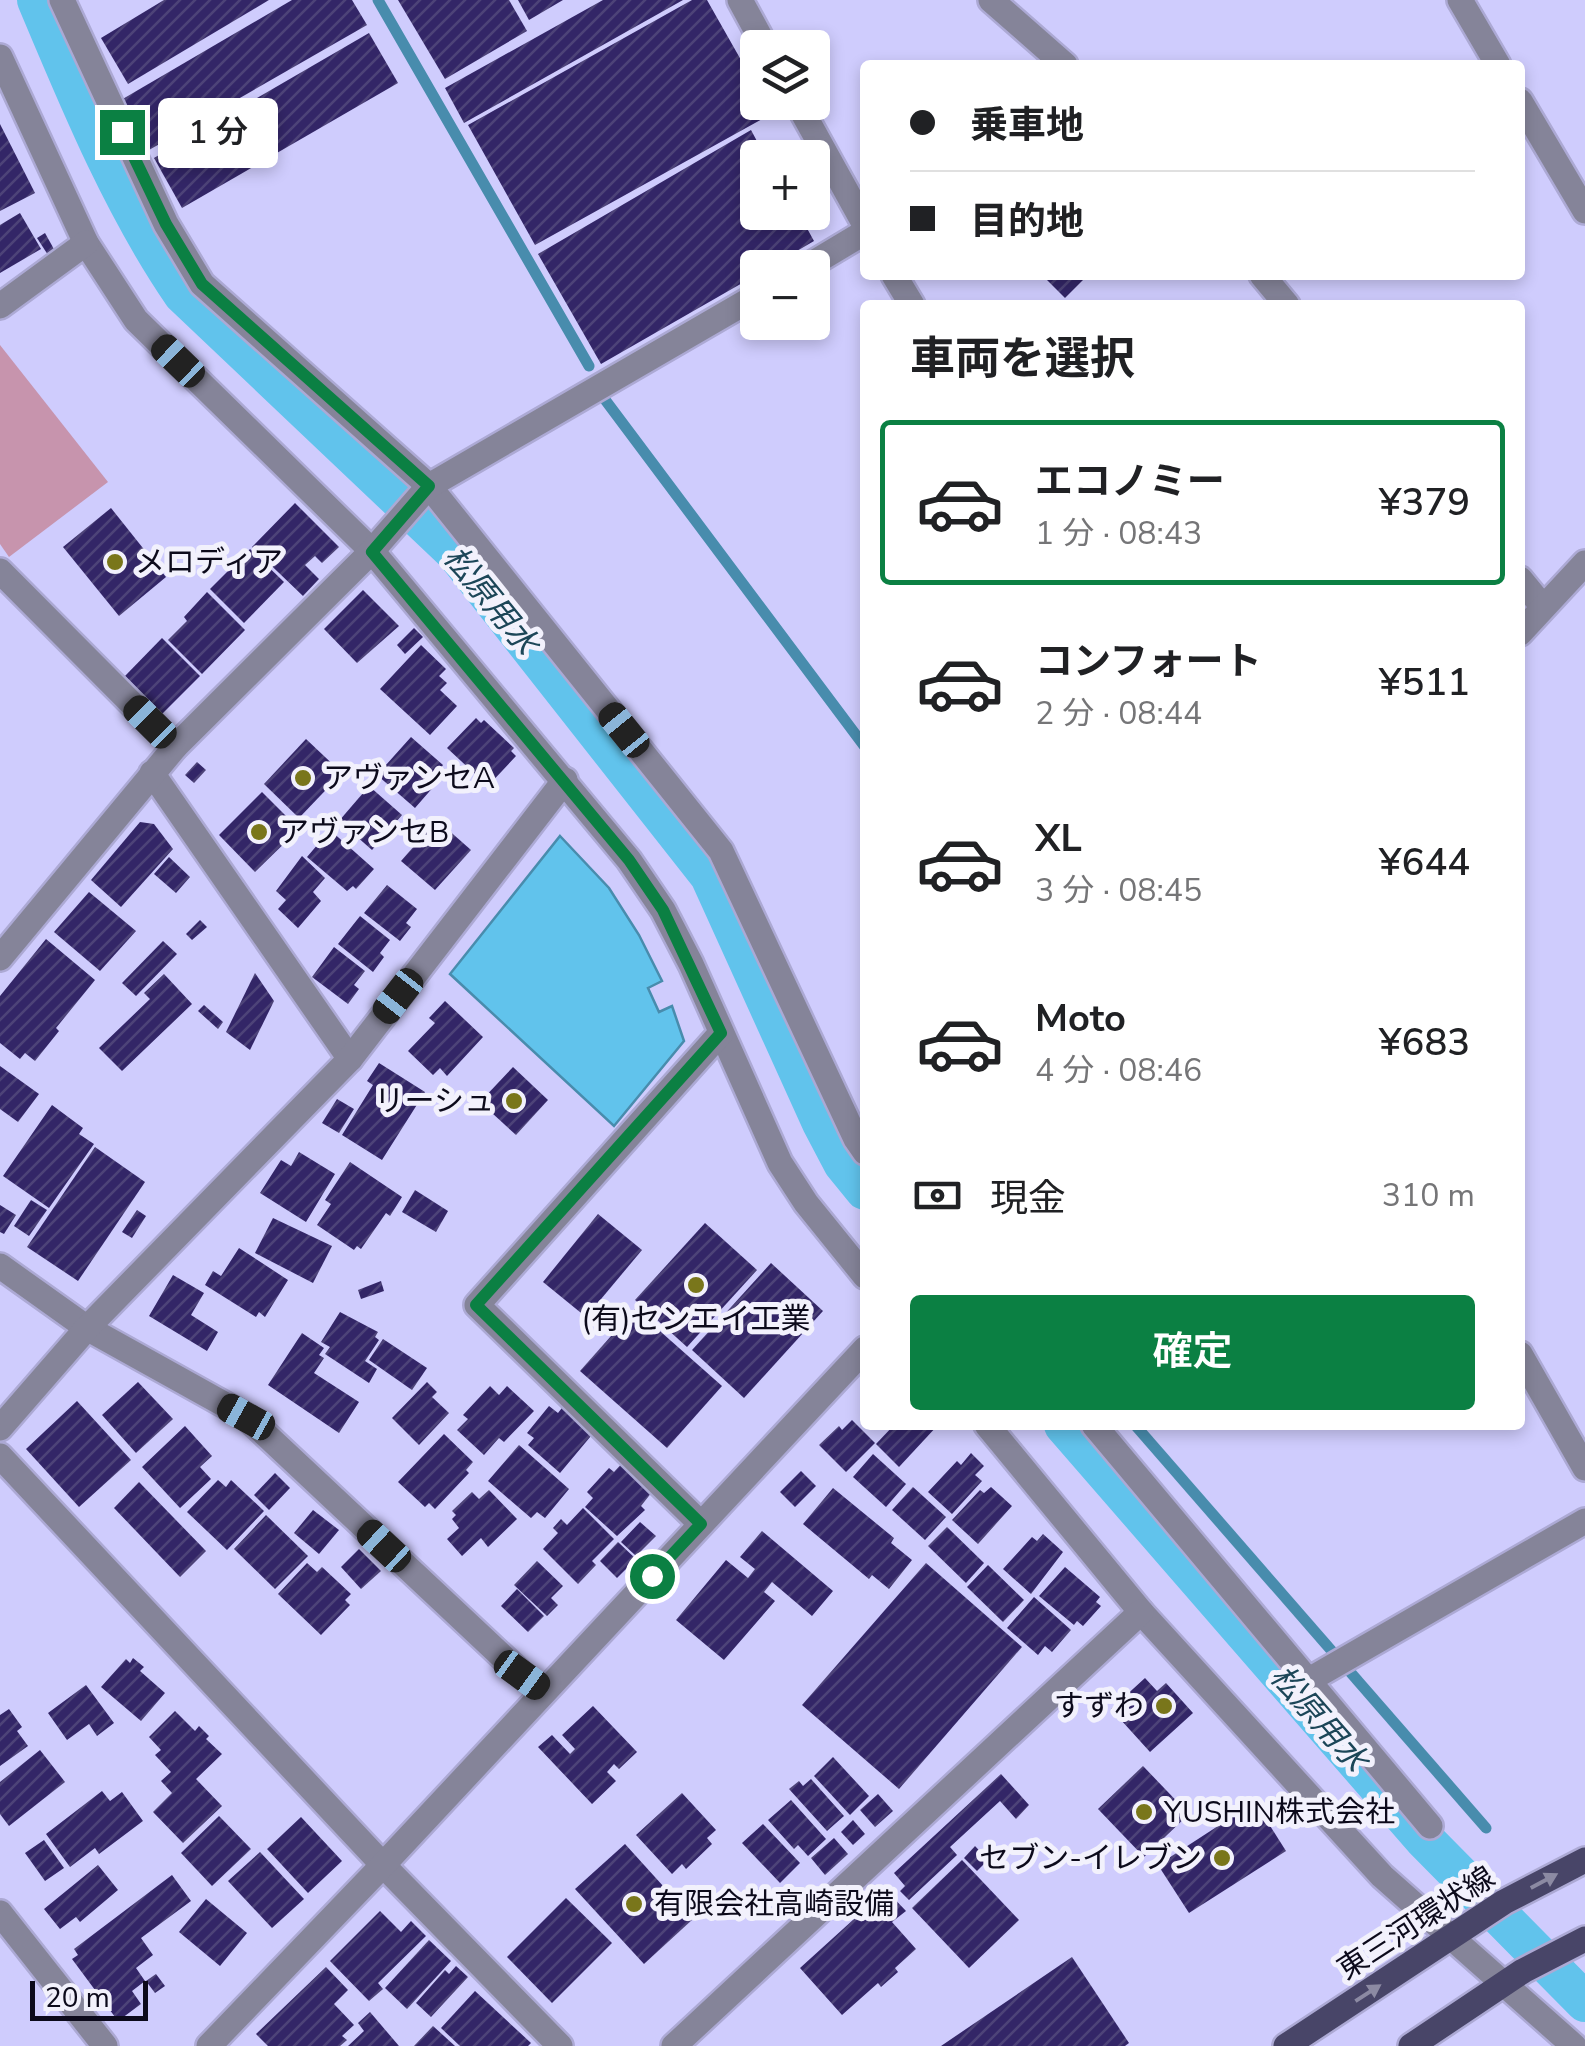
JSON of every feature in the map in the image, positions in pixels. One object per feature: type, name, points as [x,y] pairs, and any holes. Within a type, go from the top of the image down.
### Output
[{"type":"main road","name":"東三河環状線","points":[[1286,2046],[1504,1902],[1585,1860]]},
{"type":"main road","points":[[1411,2046],[1514,1978],[1585,1939]]},
{"type":"street","points":[[62,0],[166,224],[202,284],[424,491],[721,852],[860,1145]]},
{"type":"street","points":[[740,0],[756,30]]},
{"type":"street","points":[[991,0],[1058,60]]},
{"type":"street","points":[[1460,0],[1495,60]]},
{"type":"street","points":[[0,57],[86,243],[136,320],[372,552],[629,860],[663,910],[780,1163],[806,1203],[860,1270]]},
{"type":"street","points":[[1525,110],[1585,210]]},
{"type":"street","points":[[807,120],[860,216]]},
{"type":"street","points":[[830,253],[860,235]]},
{"type":"street","points":[[0,306],[86,243]]},
{"type":"street","points":[[1266,280],[1283,300]]},
{"type":"street","points":[[0,958],[175,747],[372,552],[424,491],[740,306]]},
{"type":"street","points":[[1525,626],[1585,563]]},
{"type":"street","points":[[0,571],[175,747]]},
{"type":"street","points":[[1525,585],[1543,606]]},
{"type":"street","points":[[152,773],[350,1058]]},
{"type":"street","points":[[0,1428],[87,1328],[350,1058],[565,780]]},
{"type":"street","points":[[701,1524],[476,1305],[721,1033]]},
{"type":"street","points":[[0,1266],[87,1328],[246,1417],[522,1675],[544,1690]]},
{"type":"street","points":[[209,2046],[384,1866],[860,1355]]},
{"type":"street","points":[[1525,1363],[1585,1468]]},
{"type":"street","points":[[991,1430],[1142,1612],[1382,1876],[1452,1938],[1514,1978],[1574,2046]]},
{"type":"street","points":[[1098,1430],[1318,1674],[1430,1826]]},
{"type":"street","points":[[0,1456],[384,1866],[560,2046]]},
{"type":"street","points":[[1318,1674],[1585,1521]]},
{"type":"street","points":[[674,2046],[1142,1612]]},
{"type":"street","points":[[0,1914],[105,2046]]},
{"type":"shaded area","points":[[0,345],[108,482],[9,557],[0,544]]},
{"type":"water","points":[[560,836],[609,888],[639,935],[662,981],[648,988],[659,1012],[672,1006],[684,1041],[614,1126],[450,974]]},
{"type":"building","points":[[164,0],[269,0],[128,84],[101,38]]},
{"type":"building","points":[[292,0],[352,0],[367,25],[149,150],[121,100]]},
{"type":"building","points":[[398,0],[509,0],[527,31],[445,79]]},
{"type":"building","points":[[518,0],[563,0],[529,20]]},
{"type":"building","points":[[603,0],[683,0],[464,123],[445,88]]},
{"type":"building","points":[[692,0],[707,0],[740,58],[740,120],[760,120],[535,245],[468,125]]},
{"type":"building","points":[[369,33],[398,83],[182,208],[154,158]]},
{"type":"building","points":[[0,124],[35,193],[0,211]]},
{"type":"building","points":[[751,130],[756,140],[740,140],[740,230],[808,230],[814,241],[799,250],[740,250],[740,284],[601,364],[538,254]]},
{"type":"building","points":[[20,213],[41,249],[0,273],[0,225]]},
{"type":"building","points":[[45,233],[55,251],[48,255],[37,238]]},
{"type":"building","points":[[1047,280],[1083,280],[1065,298]]},
{"type":"building","points":[[295,503],[339,547],[322,563],[315,556],[305,565],[319,579],[303,596],[252,547]]},
{"type":"building","name":"メロディア","points":[[111,508],[166,577],[119,616],[63,547]]},
{"type":"building","points":[[250,549],[284,582],[244,623],[210,589]]},
{"type":"building","points":[[363,590],[399,626],[357,663],[324,629]]},
{"type":"building","points":[[207,592],[245,630],[202,674],[168,640]]},
{"type":"building","points":[[414,628],[423,637],[405,654],[397,645]]},
{"type":"building","points":[[162,638],[200,676],[162,714],[125,676]]},
{"type":"building","points":[[421,645],[446,669],[439,676],[447,683],[440,690],[457,706],[430,735],[380,689]]},
{"type":"building","points":[[476,718],[481,723],[484,720],[514,748],[511,751],[516,756],[488,786],[447,748]]},
{"type":"building","points":[[411,737],[443,765],[437,773],[442,777],[415,808],[377,775]]},
{"type":"building","name":"アヴァンセA","points":[[306,739],[342,773],[299,818],[264,784]]},
{"type":"building","points":[[197,762],[206,770],[194,783],[185,775]]},
{"type":"building","points":[[369,786],[402,815],[372,850],[339,821]]},
{"type":"building","name":"アヴァンセB","points":[[262,792],[299,829],[255,872],[219,835]]},
{"type":"building","points":[[437,820],[471,850],[435,890],[401,861]]},
{"type":"building","points":[[140,822],[154,824],[173,849],[121,907],[91,880]]},
{"type":"building","points":[[330,830],[374,869],[356,889],[353,886],[347,891],[307,857]]},
{"type":"building","points":[[302,856],[325,878],[313,892],[321,901],[298,928],[278,909],[286,900],[276,891]]},
{"type":"building","points":[[169,857],[190,877],[176,893],[154,874]]},
{"type":"building","points":[[387,885],[417,909],[406,923],[411,927],[400,941],[364,913]]},
{"type":"building","points":[[89,892],[136,931],[100,971],[54,932]]},
{"type":"building","points":[[360,916],[390,940],[373,972],[338,944]]},
{"type":"building","points":[[200,920],[207,927],[192,940],[186,934]]},
{"type":"building","points":[[46,939],[95,980],[35,1061],[25,1053],[20,1059],[0,1043],[0,996]]},
{"type":"building","points":[[163,941],[177,954],[136,996],[122,983]]},
{"type":"building","points":[[334,947],[365,971],[354,985],[359,989],[348,1004],[312,977]]},
{"type":"building","points":[[255,973],[274,1001],[250,1050],[226,1032]]},
{"type":"building","points":[[164,974],[192,1004],[122,1071],[99,1048],[150,999],[144,993]]},
{"type":"building","points":[[445,1001],[483,1037],[447,1076],[440,1068],[433,1075],[408,1051],[435,1023],[429,1018]]},
{"type":"building","points":[[204,1005],[223,1022],[218,1029],[198,1011]]},
{"type":"building","points":[[379,1063],[425,1092],[382,1160],[342,1135],[373,1085],[367,1081]]},
{"type":"building","points":[[0,1066],[39,1094],[18,1122],[0,1109]]},
{"type":"building","name":"リーシュ","points":[[513,1067],[548,1100],[516,1135],[480,1102]]},
{"type":"building","points":[[337,1099],[354,1109],[339,1133],[322,1123]]},
{"type":"building","points":[[52,1105],[83,1128],[79,1134],[94,1144],[49,1208],[3,1176]]},
{"type":"building","points":[[95,1147],[145,1182],[78,1281],[27,1247]]},
{"type":"building","points":[[299,1152],[335,1174],[306,1222],[260,1193],[281,1160],[291,1166]]},
{"type":"building","points":[[350,1162],[402,1197],[361,1249],[357,1246],[354,1250],[317,1225],[331,1204],[325,1200]]},
{"type":"building","points":[[415,1190],[448,1211],[436,1232],[402,1212]]},
{"type":"building","points":[[31,1200],[47,1210],[29,1236],[14,1226]]},
{"type":"building","points":[[0,1205],[16,1215],[4,1234],[0,1232]]},
{"type":"building","points":[[137,1210],[146,1216],[132,1238],[122,1232]]},
{"type":"building","points":[[598,1214],[642,1250],[586,1317],[543,1282]]},
{"type":"building","points":[[273,1218],[332,1246],[313,1283],[255,1253]]},
{"type":"building","name":"(有)センエイ工業","points":[[705,1223],[757,1270],[687,1347],[635,1300]]},
{"type":"building","points":[[239,1248],[288,1280],[265,1317],[259,1312],[256,1317],[205,1285],[213,1271],[221,1276]]},
{"type":"building","points":[[771,1263],[823,1311],[744,1398],[692,1350]]},
{"type":"building","points":[[173,1275],[204,1293],[191,1315],[218,1332],[207,1351],[149,1316]]},
{"type":"building","points":[[381,1281],[384,1291],[361,1299],[358,1290]]},
{"type":"building","points":[[635,1309],[722,1386],[667,1448],[580,1371]]},
{"type":"building","points":[[340,1312],[378,1332],[375,1337],[379,1340],[365,1361],[377,1369],[369,1383],[325,1354],[330,1347],[321,1342]]},
{"type":"building","points":[[302,1333],[324,1348],[319,1355],[324,1358],[314,1373],[359,1402],[339,1433],[268,1385]]},
{"type":"building","points":[[383,1339],[427,1368],[412,1390],[369,1360]]},
{"type":"building","points":[[138,1382],[173,1419],[136,1453],[102,1415]]},
{"type":"building","points":[[427,1382],[437,1392],[432,1397],[449,1413],[419,1445],[392,1418]]},
{"type":"building","points":[[490,1386],[499,1395],[507,1386],[534,1411],[504,1442],[499,1438],[484,1455],[457,1430],[468,1419],[463,1415]]},
{"type":"building","points":[[77,1401],[131,1460],[79,1507],[26,1449]]},
{"type":"building","points":[[565,1404],[596,1430],[560,1473],[528,1445],[534,1438],[527,1433],[549,1406],[558,1413]]},
{"type":"building","points":[[852,1420],[875,1443],[846,1472],[819,1445],[839,1426],[842,1430]]},
{"type":"building","points":[[185,1426],[212,1456],[200,1467],[211,1479],[180,1508],[142,1467]]},
{"type":"building","points":[[889,1430],[933,1430],[899,1467],[876,1444]]},
{"type":"building","points":[[444,1434],[473,1462],[466,1470],[469,1473],[435,1509],[429,1503],[425,1507],[398,1482]]},
{"type":"building","points":[[519,1445],[569,1489],[545,1518],[537,1512],[531,1518],[488,1481]]},
{"type":"building","points":[[971,1453],[984,1466],[975,1475],[982,1481],[952,1514],[928,1492],[957,1461],[961,1465]]},
{"type":"building","points":[[873,1454],[906,1484],[886,1507],[853,1477]]},
{"type":"building","points":[[625,1460],[652,1492],[641,1506],[645,1510],[617,1536],[585,1507],[593,1498],[587,1492],[609,1468],[614,1472]]},
{"type":"building","points":[[801,1471],[816,1486],[795,1507],[780,1492]]},
{"type":"building","points":[[275,1473],[290,1488],[269,1510],[254,1495]]},
{"type":"building","points":[[218,1480],[226,1487],[231,1480],[264,1511],[227,1550],[187,1512]]},
{"type":"building","points":[[139,1482],[206,1551],[180,1577],[114,1508]]},
{"type":"building","points":[[913,1487],[946,1517],[925,1540],[892,1510]]},
{"type":"building","points":[[991,1487],[1012,1506],[978,1544],[952,1520],[980,1490],[984,1493]]},
{"type":"building","points":[[833,1488],[894,1538],[891,1543],[912,1560],[889,1589],[872,1575],[869,1579],[803,1524]]},
{"type":"building","points":[[489,1490],[517,1519],[488,1547],[481,1538],[462,1556],[447,1539],[459,1528],[452,1519],[456,1515],[452,1511],[472,1492],[479,1499]]},
{"type":"building","points":[[583,1508],[614,1539],[592,1561],[596,1565],[578,1584],[543,1549],[558,1533],[553,1528],[561,1519],[567,1525]]},
{"type":"building","points":[[313,1510],[339,1530],[319,1554],[294,1533]]},
{"type":"building","points":[[266,1515],[308,1556],[275,1589],[234,1549]]},
{"type":"building","points":[[640,1522],[656,1536],[636,1556],[621,1542]]},
{"type":"building","points":[[947,1527],[984,1563],[966,1583],[928,1546]]},
{"type":"building","points":[[762,1531],[833,1591],[812,1616],[772,1582],[764,1592],[775,1601],[724,1660],[676,1620],[726,1560],[748,1578],[755,1569],[740,1557]]},
{"type":"building","points":[[1043,1534],[1063,1552],[1031,1594],[1003,1569],[1032,1537],[1037,1541]]},
{"type":"building","points":[[618,1542],[636,1559],[617,1578],[600,1561]]},
{"type":"building","points":[[359,1549],[381,1571],[361,1589],[341,1567]]},
{"type":"building","points":[[537,1561],[563,1586],[551,1598],[558,1605],[547,1616],[514,1585]]},
{"type":"building","points":[[307,1563],[317,1572],[322,1567],[351,1594],[345,1600],[350,1605],[321,1635],[278,1594]]},
{"type":"building","points":[[926,1563],[1022,1647],[899,1789],[802,1705]]},
{"type":"building","points":[[988,1565],[1024,1600],[1003,1622],[967,1587]]},
{"type":"building","points":[[1065,1567],[1100,1597],[1096,1602],[1101,1606],[1083,1626],[1077,1621],[1074,1625],[1039,1596]]},
{"type":"building","points":[[517,1589],[544,1616],[528,1632],[501,1606]]},
{"type":"building","points":[[1034,1597],[1071,1630],[1052,1652],[1045,1646],[1038,1655],[1007,1628]]},
{"type":"building","points":[[133,1658],[144,1667],[140,1671],[165,1693],[141,1721],[101,1687],[126,1659],[130,1663]]},
{"type":"building","points":[[1145,1678],[1157,1691],[1166,1683],[1193,1713],[1150,1752],[1111,1709]]},
{"type":"building","points":[[86,1685],[114,1723],[97,1736],[89,1724],[67,1740],[48,1713]]},
{"type":"building","points":[[593,1706],[637,1752],[619,1769],[614,1764],[607,1772],[616,1781],[592,1804],[538,1747],[552,1735],[570,1754],[575,1749],[562,1735]]},
{"type":"building","points":[[9,1709],[22,1727],[17,1731],[28,1746],[0,1766],[0,1715]]},
{"type":"building","points":[[175,1711],[195,1731],[199,1726],[222,1754],[196,1779],[222,1806],[183,1843],[153,1812],[172,1793],[161,1781],[171,1772],[155,1755],[161,1750],[149,1737]]},
{"type":"building","points":[[40,1750],[65,1782],[9,1826],[0,1814],[0,1782]]},
{"type":"building","points":[[833,1757],[869,1796],[850,1815],[814,1776]]},
{"type":"building","name":"YUSHIN株式会社","points":[[1143,1766],[1189,1814],[1144,1857],[1098,1809]]},
{"type":"building","points":[[1001,1774],[1029,1805],[1016,1819],[1000,1801],[950,1847],[957,1855],[909,1900],[900,1891],[905,1886],[894,1873]]},
{"type":"building","points":[[811,1779],[844,1816],[827,1831],[789,1789],[799,1781],[803,1786]]},
{"type":"building","points":[[102,1791],[110,1801],[122,1792],[143,1821],[99,1854],[95,1848],[70,1867],[46,1834]]},
{"type":"building","points":[[682,1793],[716,1830],[707,1838],[712,1844],[686,1869],[682,1864],[672,1874],[636,1835]]},
{"type":"building","points":[[878,1794],[893,1811],[875,1827],[860,1810]]},
{"type":"building","points":[[791,1800],[826,1839],[808,1856],[798,1845],[794,1849],[768,1820]]},
{"type":"building","name":"セブン-イレブン","points":[[1255,1802],[1286,1851],[1189,1913],[1158,1865]]},
{"type":"building","points":[[219,1816],[251,1849],[212,1886],[181,1853]]},
{"type":"building","points":[[301,1817],[342,1861],[308,1893],[267,1849]]},
{"type":"building","points":[[853,1820],[865,1834],[853,1845],[841,1832]]},
{"type":"building","points":[[763,1824],[800,1863],[780,1883],[742,1843]]},
{"type":"building","points":[[834,1838],[848,1854],[825,1875],[811,1858]]},
{"type":"building","points":[[44,1840],[64,1868],[45,1881],[25,1853]]},
{"type":"building","name":"有限会社高崎設備","points":[[625,1844],[693,1919],[644,1964],[575,1889]]},
{"type":"building","points":[[975,1846],[988,1860],[977,1871],[964,1858]]},
{"type":"building","points":[[260,1852],[304,1899],[272,1928],[228,1881]]},
{"type":"building","points":[[962,1860],[1019,1920],[969,1968],[912,1908]]},
{"type":"building","points":[[98,1865],[118,1890],[80,1922],[76,1917],[60,1929],[44,1909]]},
{"type":"building","points":[[172,1875],[191,1901],[141,1938],[153,1955],[136,1968],[145,1981],[132,1991],[141,2004],[118,2021],[72,1959],[78,1955],[74,1949]]},
{"type":"building","points":[[697,1890],[708,1902],[699,1909],[689,1898]]},
{"type":"building","points":[[886,1890],[906,1911],[892,1922],[916,1949],[895,1968],[898,1972],[881,1987],[878,1983],[842,2015],[800,1968]]},
{"type":"building","points":[[566,1898],[612,1943],[552,2003],[507,1957]]},
{"type":"building","points":[[206,1899],[247,1933],[220,1966],[179,1932]]},
{"type":"building","points":[[380,1911],[401,1932],[411,1921],[426,1936],[378,1983],[383,1989],[369,2001],[330,1961]]},
{"type":"building","points":[[429,1940],[451,1961],[407,2009],[385,1988]]},
{"type":"building","points":[[1072,1957],[1129,2043],[1125,2046],[941,2046]]},
{"type":"building","points":[[456,1966],[468,1977],[431,2017],[416,2003],[445,1970],[449,1974]]},
{"type":"building","points":[[326,1967],[348,1990],[334,2004],[354,2025],[342,2036],[347,2040],[340,2046],[268,2046],[256,2034]]},
{"type":"building","points":[[156,1974],[165,1986],[155,1993],[146,1981]]},
{"type":"building","points":[[475,1991],[531,2043],[460,2046],[441,2028]]},
{"type":"building","points":[[370,2012],[399,2046],[348,2046],[364,2031],[358,2023]]},
{"type":"building","points":[[433,2026],[455,2046],[414,2046]]},
{"type":"waterway","name":"松原用水","points":[[37,0],[121,188],[183,294],[456,553],[710,876],[822,1123],[843,1163],[860,1184]]},
{"type":"waterway","points":[[378,0],[589,366]]},
{"type":"waterway","points":[[606,401],[860,740]]},
{"type":"waterway","name":"松原用水","points":[[1068,1430],[1424,1839],[1585,2002]]},
{"type":"waterway","points":[[1139,1430],[1486,1828]]},
{"type":"place","name":"メロディア","points":[[115,562]]},
{"type":"place","name":"アヴァンセA","points":[[303,778]]},
{"type":"place","name":"アヴァンセB","points":[[259,832]]},
{"type":"place","name":"リーシュ","points":[[514,1101]]},
{"type":"place","name":"(有)センエイ工業","points":[[696,1285]]},
{"type":"place","name":"すずわ","points":[[1164,1706]]},
{"type":"place","name":"YUSHIN株式会社","points":[[1144,1812]]},
{"type":"place","name":"セブン-イレブン","points":[[1222,1858]]},
{"type":"place","name":"有限会社高崎設備","points":[[634,1904]]},
{"type":"route","points":[[122,132],[166,224],[202,284],[429,486],[372,552],[629,860],[663,910],[721,1033],[476,1305],[701,1524],[652,1576]]}]
